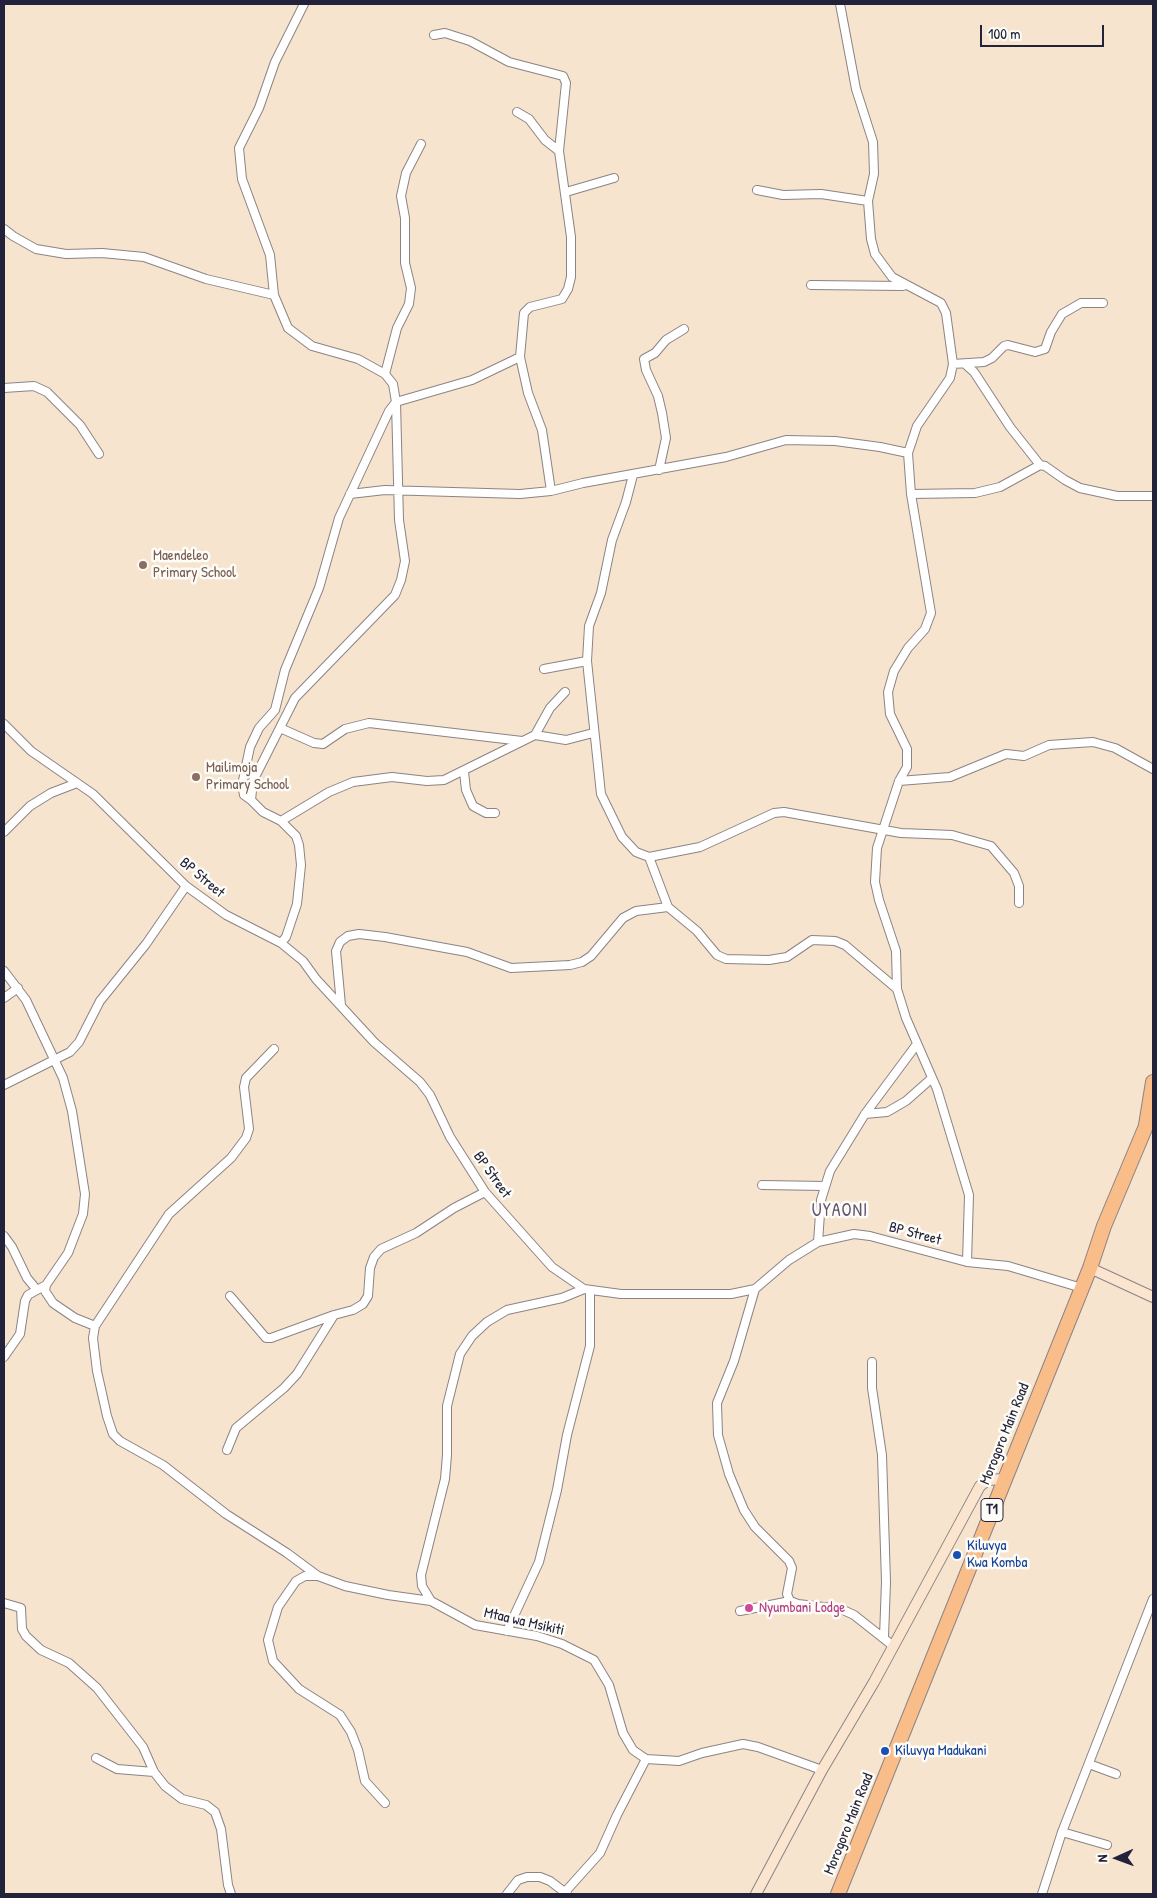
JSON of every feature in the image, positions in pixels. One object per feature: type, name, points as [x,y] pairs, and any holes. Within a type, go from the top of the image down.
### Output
[{"type":"highway","name":"Morogoro Main Road","points":[[838,1894],[1090,1268],[1104,1226],[1150,1120],[1153,1082]]},
{"type":"street","points":[[251,800],[253,781],[295,698],[395,596],[402,580],[405,561],[399,520],[396,402],[393,384],[385,374],[358,359],[312,346],[288,328],[274,295],[270,255],[242,179],[239,148],[259,108],[275,62],[304,4]]},
{"type":"street","points":[[840,4],[856,89],[873,142],[874,174],[868,201],[871,239],[875,254],[892,277],[905,286],[935,298],[941,303],[946,314],[953,364],[950,378],[917,426],[908,453],[911,494],[931,613],[925,628],[908,648],[894,671],[888,692],[890,714],[907,749],[907,767],[898,781],[883,829],[878,848],[876,882],[879,900],[896,951],[897,989],[917,1044],[932,1078],[969,1195],[967,1262]]},
{"type":"street","points":[[434,35],[445,33],[470,41],[509,62],[563,76],[565,92],[559,151],[571,238],[568,290],[562,299],[530,306],[524,313],[520,357],[528,393],[542,430],[552,491]]},
{"type":"street","points":[[517,112],[529,119],[546,140],[559,151]]},
{"type":"street","points":[[385,374],[397,328],[409,304],[411,288],[405,263],[405,218],[401,196],[406,173],[421,144]]},
{"type":"street","points":[[566,192],[614,178]]},
{"type":"street","points":[[757,190],[783,195],[820,194],[868,201]]},
{"type":"street","points":[[4,229],[36,248],[66,254],[102,253],[134,256],[206,279],[274,295]]},
{"type":"street","points":[[811,285],[905,286]]},
{"type":"street","points":[[953,364],[984,362],[1008,345],[1035,352],[1045,349],[1051,332],[1062,314],[1081,303],[1103,303]]},
{"type":"street","points":[[659,470],[666,438],[658,396],[646,370],[644,359],[654,353],[666,340],[684,329]]},
{"type":"street","points":[[281,943],[286,938],[297,904],[301,865],[300,845],[296,836],[281,821],[263,812],[244,795],[242,785],[250,747],[259,728],[275,710],[285,670],[318,588],[339,518],[396,402],[472,380],[520,357]]},
{"type":"street","points":[[965,364],[974,372],[1010,427],[1040,465],[1045,466],[1080,488],[1117,496],[1153,496]]},
{"type":"street","points":[[4,388],[34,386],[47,392],[80,425],[99,454]]},
{"type":"street","points":[[350,494],[398,490],[520,494],[552,491],[726,457],[786,440],[818,440],[880,447],[908,453]]},
{"type":"street","points":[[911,494],[975,493],[1000,486],[1040,465]]},
{"type":"street","points":[[633,474],[626,502],[612,540],[601,593],[589,626],[587,662],[593,733],[598,753],[601,794],[622,837],[636,852],[649,857],[700,848],[774,813],[784,812],[901,833],[952,835],[991,846],[1014,873],[1019,886],[1019,903]]},
{"type":"street","points":[[544,669],[587,662]]},
{"type":"street","points":[[535,735],[550,708],[565,692]]},
{"type":"street","points":[[280,728],[314,743],[323,744],[344,729],[369,723],[522,741]]},
{"type":"street","name":"BP Street","points":[[4,724],[31,751],[109,808],[186,886],[226,914],[281,943],[303,961],[316,979],[374,1042],[420,1082],[430,1096],[450,1137],[485,1192],[552,1267],[587,1290],[621,1294],[731,1294],[755,1289],[789,1260],[818,1242],[854,1234],[870,1236],[967,1262],[1008,1266],[1082,1288]]},
{"type":"street","points":[[281,821],[328,792],[353,782],[392,776],[427,782],[444,780],[464,772],[535,735],[566,740],[593,733]]},
{"type":"street","points":[[898,781],[950,777],[1006,754],[1024,756],[1049,745],[1093,742],[1116,748],[1153,769]]},
{"type":"street","points":[[464,772],[466,790],[473,806],[486,813],[495,813]]},
{"type":"street","points":[[4,832],[30,806],[52,793],[77,783]]},
{"type":"street","points":[[649,857],[668,907],[697,931],[717,955],[726,959],[769,960],[787,957],[812,940],[835,941],[845,945],[897,989]]},
{"type":"street","points":[[4,1085],[70,1052],[79,1042],[100,1001],[146,944],[186,886]]},
{"type":"street","points":[[341,1005],[336,952],[340,942],[348,936],[358,934],[376,936],[467,952],[512,968],[570,965],[582,962],[591,956],[623,918],[636,911],[668,907]]},
{"type":"street","points":[[4,971],[26,1000],[56,1060],[72,1111],[85,1194],[83,1214],[68,1253],[46,1285],[45,1291],[53,1303],[75,1318],[95,1326]]},
{"type":"street","points":[[4,998],[18,988]]},
{"type":"street","points":[[818,1242],[821,1200],[839,1155],[855,1134],[865,1114],[917,1044]]},
{"type":"street","points":[[274,1049],[246,1078],[244,1087],[249,1129],[246,1138],[231,1158],[169,1214],[95,1326],[93,1338],[97,1370],[113,1434],[120,1441],[163,1465],[226,1514],[287,1553],[318,1576],[345,1586],[431,1601]]},
{"type":"street","points":[[865,1114],[887,1112],[906,1101],[932,1078]]},
{"type":"street","points":[[762,1185],[825,1186]]},
{"type":"street","points":[[230,1296],[266,1338],[271,1338],[353,1310],[363,1304],[368,1296],[370,1268],[374,1257],[381,1249],[416,1233],[454,1208],[485,1192]]},
{"type":"street","points":[[4,1236],[12,1247],[27,1278],[37,1290]]},
{"type":"street","points":[[1090,1268],[1153,1297]]},
{"type":"street","points":[[27,1278],[28,1296]]},
{"type":"street","points":[[4,1357],[20,1334],[25,1301],[28,1296],[46,1285]]},
{"type":"street","points":[[755,1289],[734,1361],[717,1402],[718,1435],[729,1474],[744,1510],[756,1526],[789,1561],[792,1568],[787,1594],[790,1601]]},
{"type":"street","points":[[431,1601],[422,1586],[421,1574],[444,1479],[447,1456],[447,1406],[460,1354],[472,1336],[487,1322],[507,1310],[562,1298],[587,1290],[590,1346],[567,1435],[539,1562],[506,1632]]},
{"type":"street","points":[[227,1450],[236,1428],[284,1388],[296,1374],[334,1316]]},
{"type":"street","points":[[872,1362],[872,1388],[882,1455],[886,1582],[884,1637]]},
{"type":"street","points":[[756,1894],[822,1770],[874,1682],[892,1645],[980,1486],[988,1480],[1004,1479]]},
{"type":"street","points":[[318,1576],[305,1576],[296,1581],[278,1607],[268,1640],[273,1661],[299,1689],[340,1715],[351,1732],[358,1750],[365,1781],[385,1803]]},
{"type":"street","name":"Mtaa wa Msikiti","points":[[431,1601],[475,1625],[537,1636],[562,1644],[594,1660],[609,1685],[623,1734],[633,1750],[646,1760]]},
{"type":"street","points":[[740,1611],[790,1601],[798,1604],[840,1609],[854,1616],[884,1637],[892,1645]]},
{"type":"street","points":[[1042,1894],[1062,1832],[1153,1601]]},
{"type":"street","points":[[4,1603],[21,1608],[22,1630],[41,1650],[69,1663],[97,1688],[143,1747],[154,1772],[165,1786],[182,1799],[206,1805],[215,1812],[221,1829],[228,1885],[232,1894]]},
{"type":"street","points":[[507,1894],[518,1880],[527,1877],[540,1877],[550,1880],[566,1893],[600,1853],[617,1815],[646,1760],[679,1761],[702,1753],[743,1744],[758,1746],[822,1770]]},
{"type":"street","points":[[96,1758],[117,1769],[154,1772]]},
{"type":"street","points":[[1089,1764],[1116,1774]]},
{"type":"street","points":[[1062,1832],[1107,1845]]},
{"type":"place","name":"Maendeleo Primary School","points":[[143,565]]},
{"type":"place","name":"Mailimoja Primary School","points":[[196,777]]},
{"type":"place","name":"Kiluvya Kwa Komba","points":[[957,1555]]},
{"type":"place","name":"Nyumbani Lodge","points":[[749,1608]]},
{"type":"place","name":"Kiluvya Madukani","points":[[885,1751]]},
{"type":"district","name":"UYAONI","points":[[840,1211]]}]
